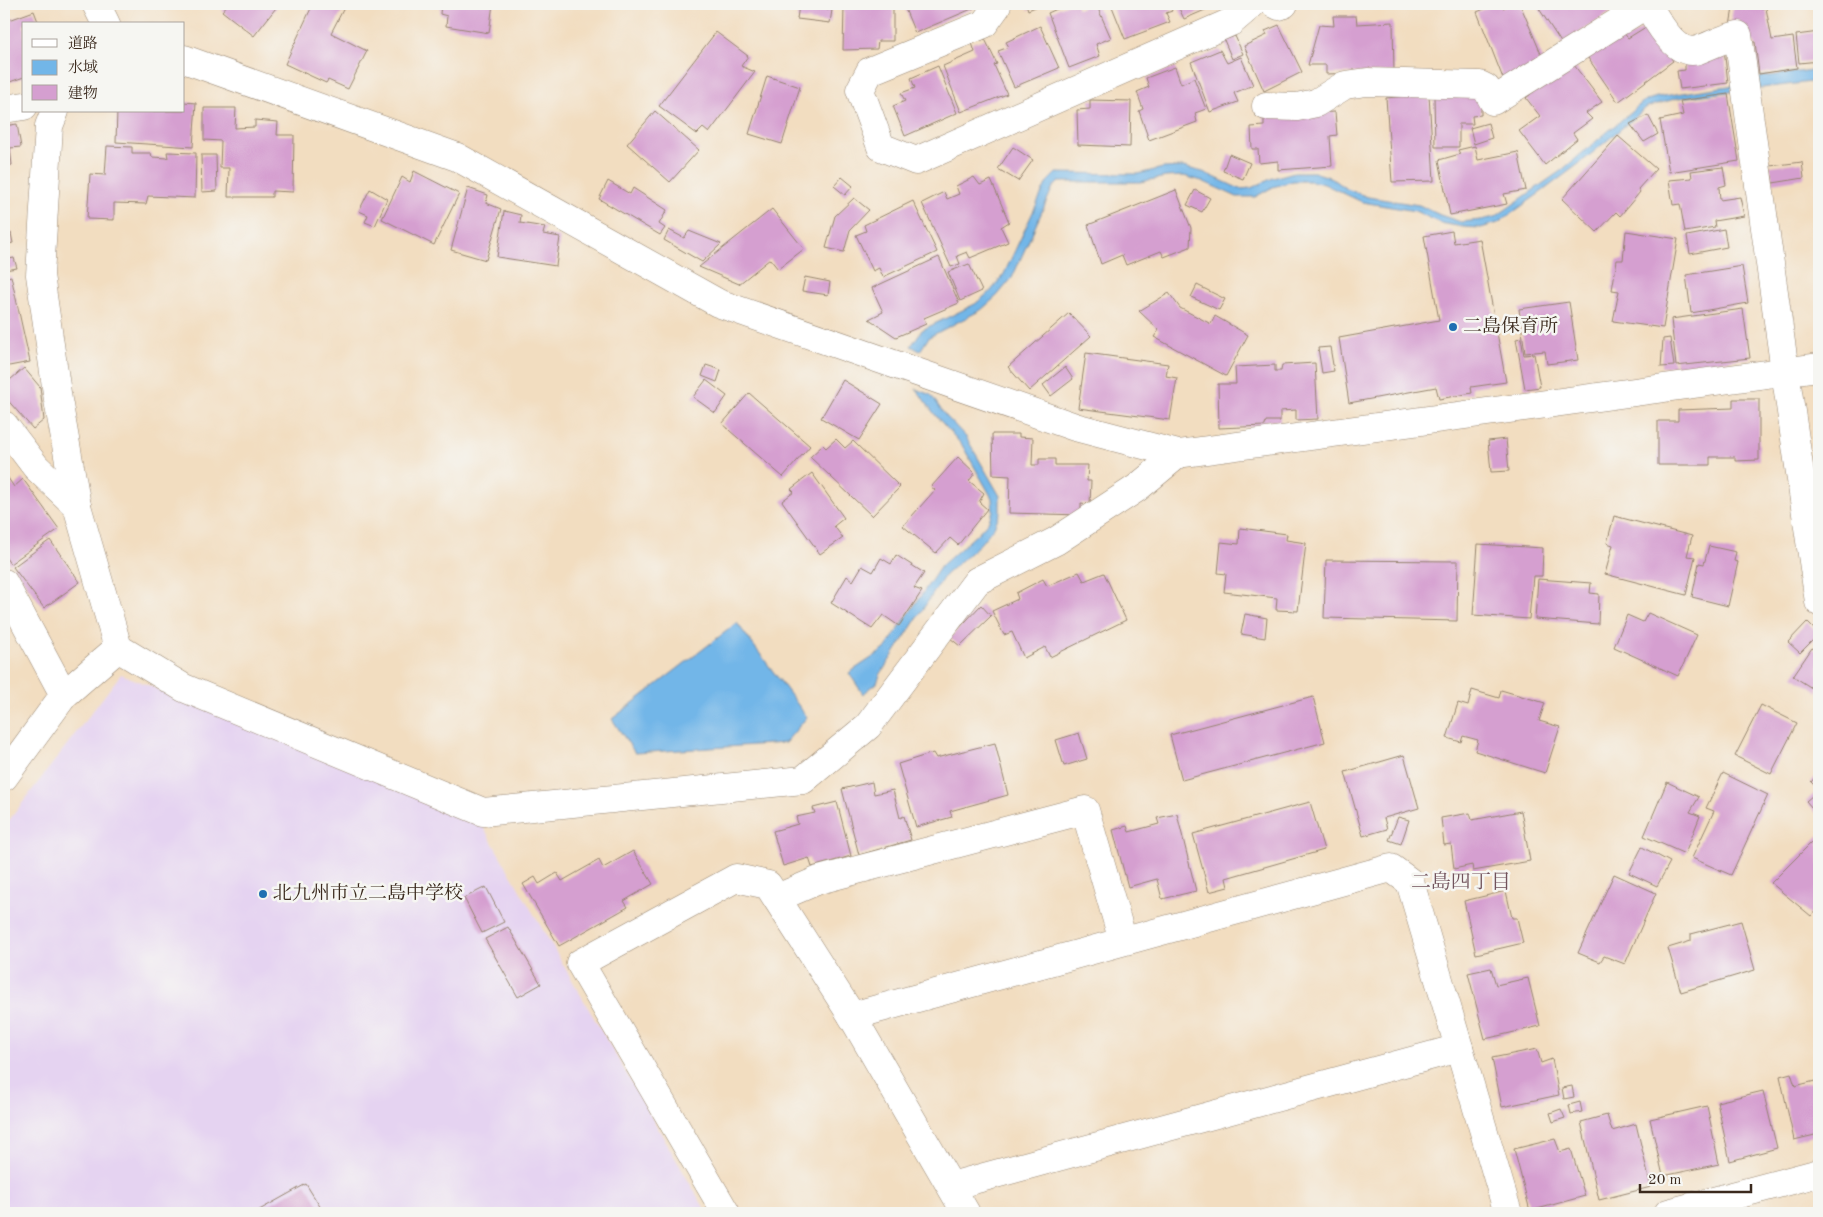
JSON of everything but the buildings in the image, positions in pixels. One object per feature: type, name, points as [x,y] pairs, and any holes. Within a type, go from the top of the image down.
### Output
[{"type":"street","points":[[96,4],[105,22]]},
{"type":"street","points":[[997,4],[984,24],[870,71],[860,90],[880,148],[916,161],[1231,22],[1252,4]]},
{"type":"street","points":[[1275,4],[1279,6],[1284,4]]},
{"type":"street","points":[[1266,106],[1297,107],[1316,103],[1345,85],[1367,82],[1480,85],[1486,88],[1494,101],[1647,4],[1669,38],[1682,49],[1696,51],[1724,38],[1738,35],[1819,602]]},
{"type":"street","points":[[185,59],[457,157],[718,303],[1075,428],[1178,454],[1819,367]]},
{"type":"street","points":[[4,109],[22,106]]},
{"type":"street","points":[[55,112],[50,126],[40,275],[58,400],[77,506],[118,648],[184,688],[483,812],[803,780],[868,726],[977,581],[1056,541],[1137,488],[1178,454]]},
{"type":"street","points":[[4,425],[36,467],[77,506]]},
{"type":"street","points":[[4,583],[64,695]]},
{"type":"street","points":[[4,777],[64,695],[118,648]]},
{"type":"street","points":[[777,898],[819,880],[1085,810],[1122,941]]},
{"type":"street","points":[[852,1016],[1390,868],[1410,882],[1508,1213]]},
{"type":"street","points":[[726,1213],[580,963],[736,878],[768,885],[777,898],[852,1016],[966,1213]]},
{"type":"street","points":[[951,1186],[1460,1048]]},
{"type":"street","points":[[1668,1213],[1819,1173]]},
{"type":"shaded area","name":"北九州市立二島中学校","points":[[121,674],[481,823],[707,1213],[4,1213],[4,827]]},
{"type":"water","points":[[1819,69],[1819,81],[1678,98],[1647,107],[1584,160],[1540,193],[1498,223],[1481,228],[1440,223],[1415,211],[1362,202],[1324,184],[1311,181],[1293,181],[1273,187],[1255,197],[1237,197],[1202,181],[1184,176],[1140,182],[1059,182],[1053,187],[1012,278],[997,296],[981,310],[929,337],[920,351],[911,346],[922,330],[975,304],[991,291],[1004,274],[1047,182],[1056,173],[1138,174],[1163,168],[1183,167],[1203,172],[1240,189],[1251,188],[1273,178],[1294,172],[1314,172],[1332,178],[1347,189],[1368,197],[1419,205],[1461,222],[1481,220],[1495,217],[1562,170],[1644,101],[1657,97],[1735,85],[1754,78]]},
{"type":"water","points":[[916,389],[931,395],[944,414],[966,437],[1000,496],[1000,513],[994,527],[980,544],[945,575],[880,675],[877,683],[863,694],[849,673],[885,649],[941,566],[977,534],[988,522],[993,511],[992,498],[962,445],[936,416]]},
{"type":"water","points":[[737,623],[807,717],[785,743],[635,753],[612,719]]},
{"type":"place","name":"二島保育所","points":[[1453,327]]},
{"type":"place","name":"北九州市立二島中学校","points":[[263,894]]},
{"type":"district","name":"二島四丁目","points":[[1461,883]]}]
